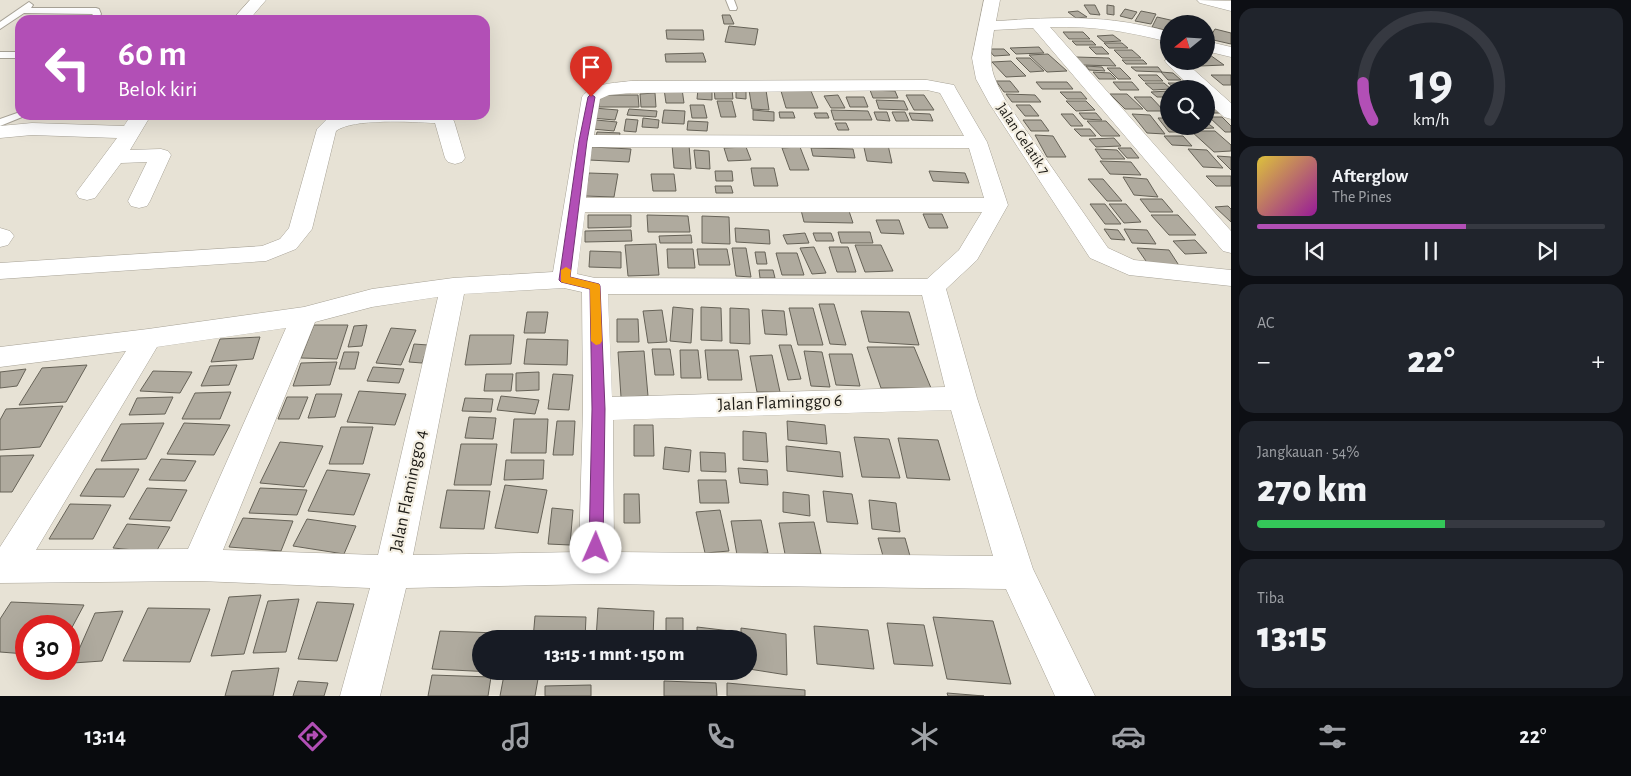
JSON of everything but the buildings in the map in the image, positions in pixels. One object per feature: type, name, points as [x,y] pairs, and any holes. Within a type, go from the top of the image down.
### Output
[{"type":"street","points":[[244,15],[258,0]]},
{"type":"street","name":"Jalan Gelatik 7","points":[[992,0],[981,58],[985,79],[998,103],[1099,253],[1129,266],[1231,278]]},
{"type":"street","points":[[1205,0],[1231,6]]},
{"type":"street","points":[[1037,23],[1231,246]]},
{"type":"street","points":[[986,26],[1037,23],[1100,24],[1138,28],[1160,34]]},
{"type":"street","points":[[1138,28],[1160,49]]},
{"type":"street","points":[[1215,48],[1231,52]]},
{"type":"street","points":[[1184,70],[1194,80]]},
{"type":"street","points":[[0,357],[148,339],[304,316],[372,298],[453,286],[564,280],[595,286],[933,287],[968,255],[997,205],[977,142],[951,93],[943,87],[927,85],[631,87],[603,90],[591,97],[564,280]]},
{"type":"street","points":[[1215,99],[1231,113]]},
{"type":"street","points":[[0,271],[266,253],[288,244],[300,229],[327,129],[332,124],[354,120]]},
{"type":"street","points":[[443,120],[455,158]]},
{"type":"street","points":[[0,132],[135,123]]},
{"type":"street","points":[[86,193],[115,157],[135,123]]},
{"type":"street","points":[[583,141],[977,142]]},
{"type":"street","points":[[115,157],[161,155],[139,200]]},
{"type":"street","points":[[574,205],[997,205]]},
{"type":"street","points":[[0,235],[2,236],[0,240]]},
{"type":"street","name":"Jalan Flaminggo 4","points":[[360,696],[392,572],[453,286]]},
{"type":"street","points":[[595,286],[598,409],[596,568]]},
{"type":"street","points":[[933,287],[962,398],[1016,573],[1075,696]]},
{"type":"street","points":[[199,565],[304,316]]},
{"type":"street","points":[[4,566],[148,339]]},
{"type":"street","name":"Jalan Flaminggo 6","points":[[598,409],[962,398]]},
{"type":"street","points":[[4,566],[199,565],[392,572],[596,568],[1016,573]]},
{"type":"lane","points":[[15,15],[36,0]]},
{"type":"lane","points":[[22,10],[96,11],[96,15]]},
{"type":"lane","points":[[0,26],[15,15]]},
{"type":"lane","points":[[0,55],[15,55]]},
{"type":"lane","points":[[0,123],[15,118]]},
{"type":"slow traffic","points":[[566,270],[564,280],[595,286],[596,341]]},
{"type":"route","points":[[591,97],[564,280],[595,286],[598,409],[596,548]]}]
